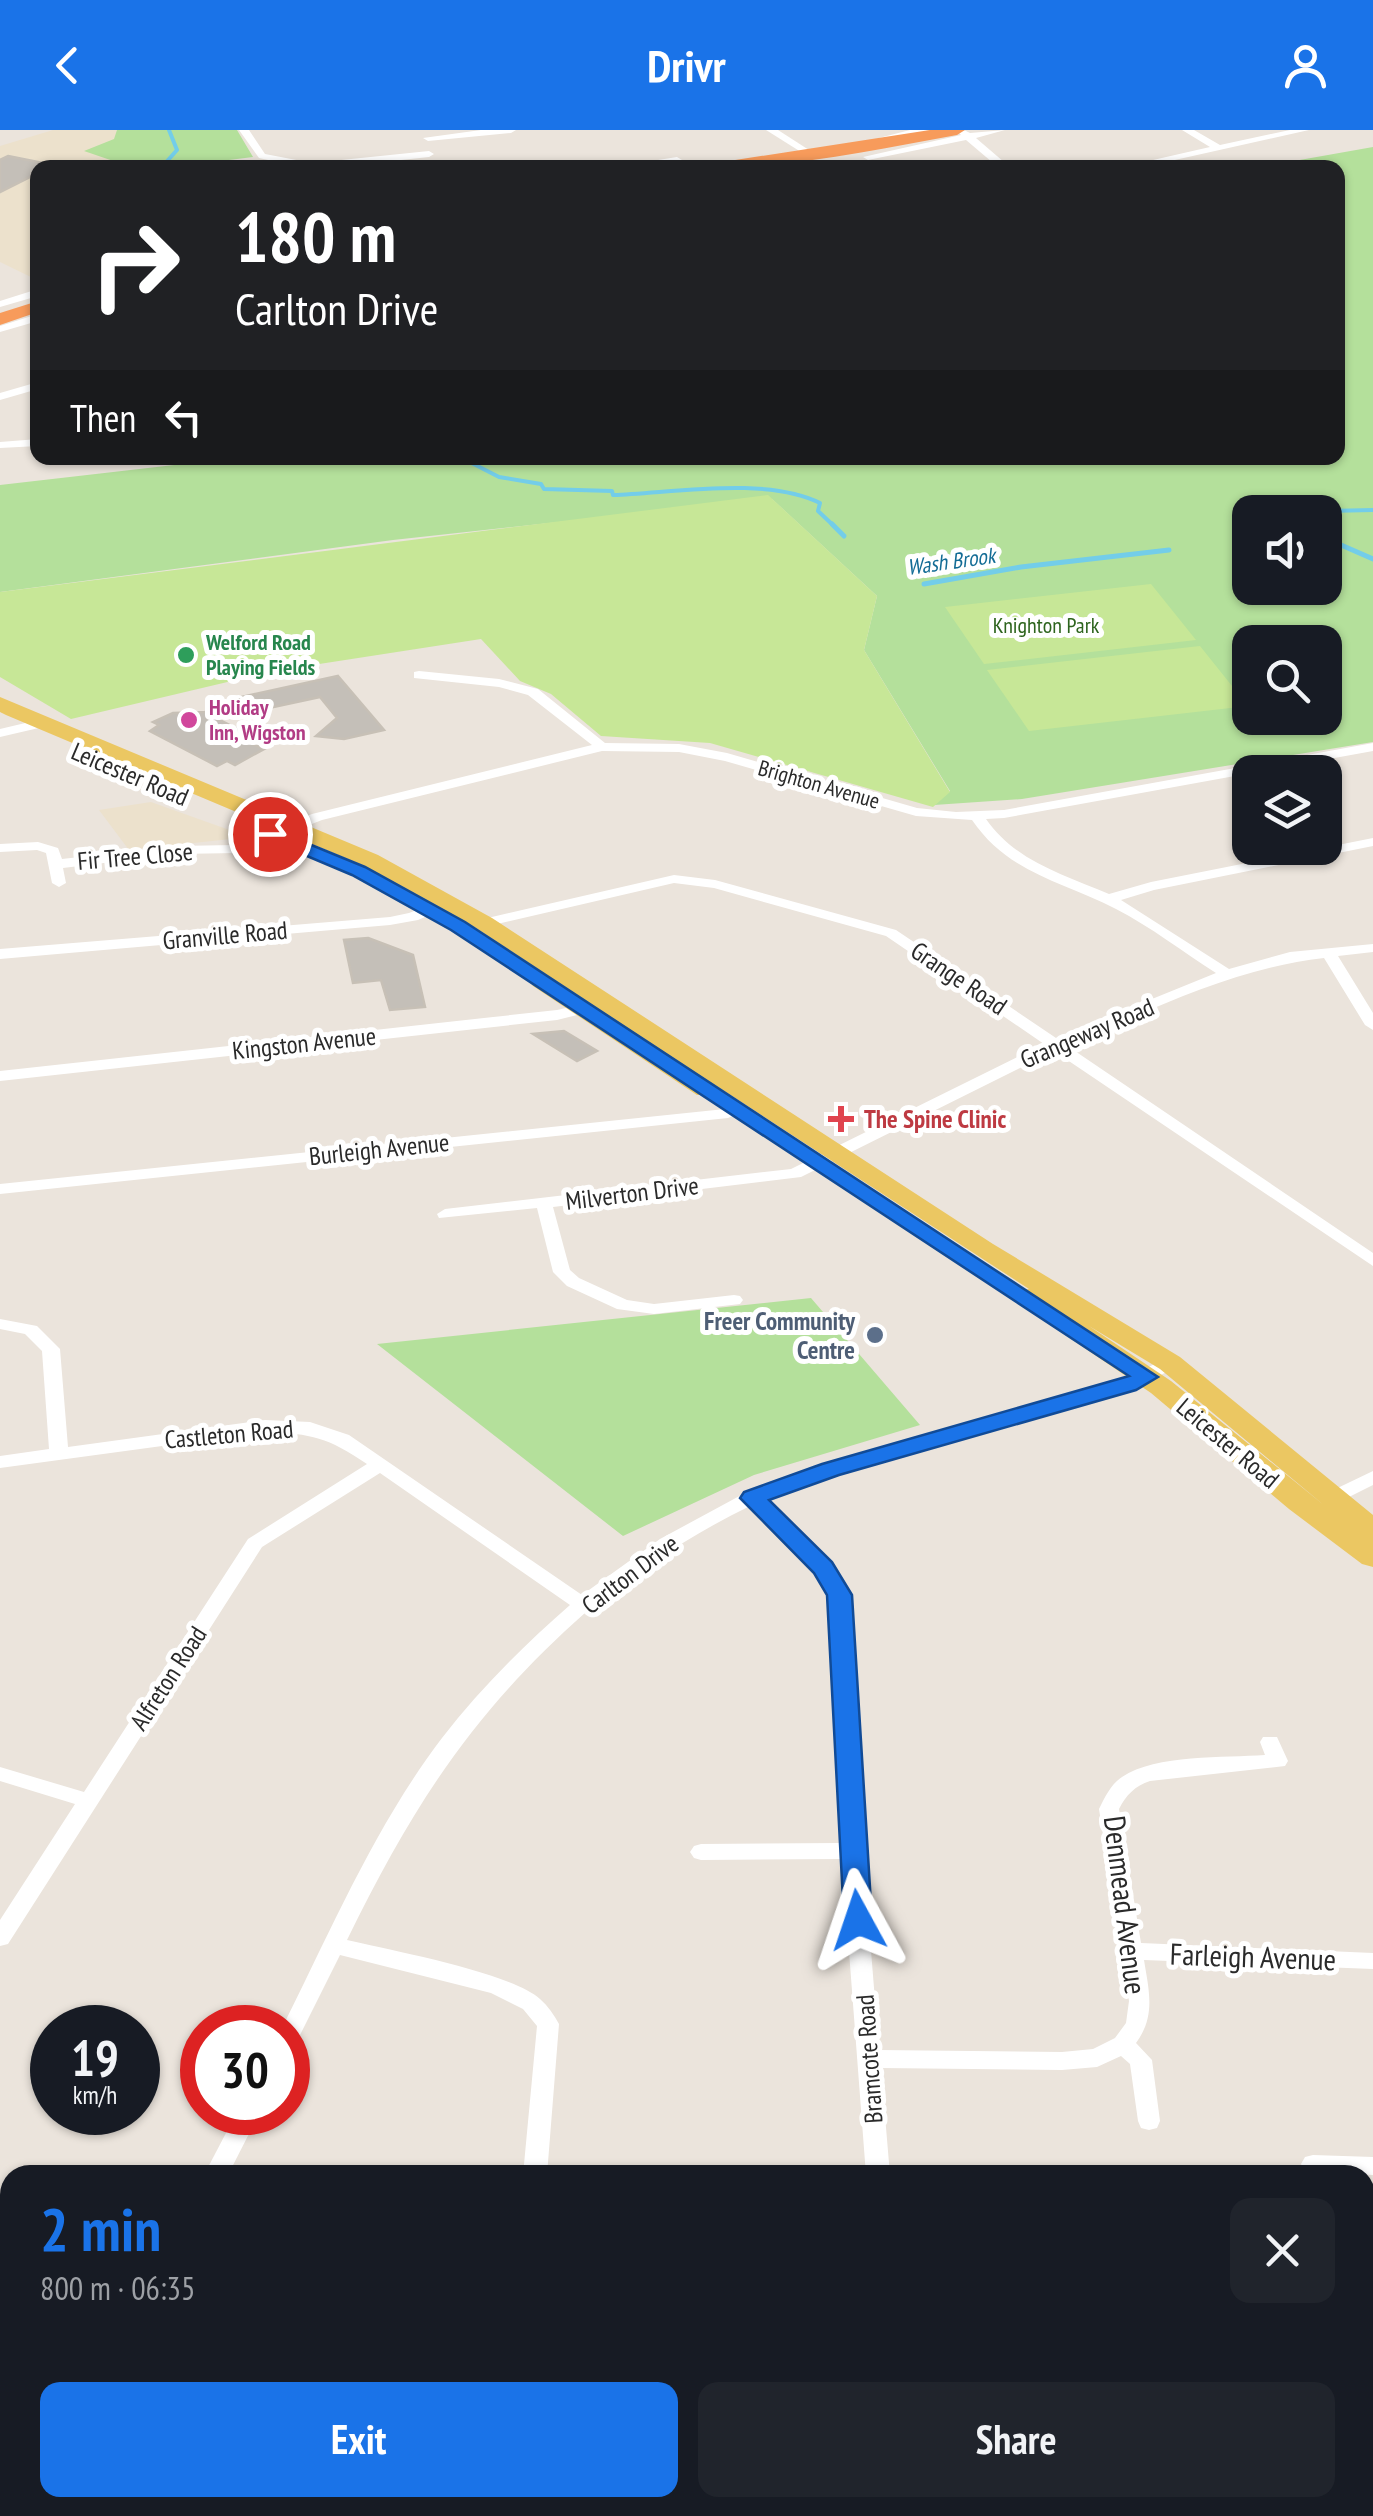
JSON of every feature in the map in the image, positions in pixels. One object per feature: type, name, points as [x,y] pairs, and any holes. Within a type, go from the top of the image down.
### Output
[{"type":"highway","points":[[774,160],[962,132]]},
{"type":"highway","points":[[0,307],[30,298]]},
{"type":"highway","points":[[0,319],[30,309]]},
{"type":"main road","name":"Leicester Road","points":[[0,703],[37,723],[62,744],[281,830],[359,871],[484,923],[596,1005]]},
{"type":"main road","name":"Leicester Road","points":[[439,906],[826,1158],[1146,1377],[1298,1502],[1373,1557]]},
{"type":"main road","name":"Leicester Road","points":[[826,1158],[1170,1363],[1373,1531]]},
{"type":"street","points":[[244,130],[262,156],[279,160]]},
{"type":"street","points":[[433,160],[429,154],[428,134],[510,130]]},
{"type":"street","points":[[771,130],[804,150]]},
{"type":"street","points":[[859,143],[925,130]]},
{"type":"street","points":[[868,156],[962,132],[1000,130]]},
{"type":"street","points":[[1187,130],[1219,148]]},
{"type":"street","points":[[1162,160],[1304,130]]},
{"type":"street","points":[[962,132],[996,160]]},
{"type":"street","points":[[788,152],[819,148]]},
{"type":"street","points":[[367,160],[429,154]]},
{"type":"street","points":[[0,329],[30,320]]},
{"type":"street","points":[[0,398],[30,388]]},
{"type":"street","points":[[0,444],[30,442]]},
{"type":"street","points":[[420,675],[499,683],[532,692],[602,747]]},
{"type":"street","points":[[0,724],[37,723]]},
{"type":"street","points":[[0,733],[37,723]]},
{"type":"street","name":"Brighton Avenue","points":[[281,830],[602,747],[679,748],[916,812],[977,816],[1373,747]]},
{"type":"street","points":[[977,816],[983,827],[1025,866],[1109,900],[1228,974]]},
{"type":"street","name":"Fir Tree Close","points":[[57,864],[178,850],[237,849],[281,830]]},
{"type":"street","points":[[1109,900],[1151,886],[1373,842]]},
{"type":"street","points":[[1,848],[47,848],[56,854],[60,883]]},
{"type":"street","name":"Grange Road","points":[[484,923],[674,879],[715,884],[891,934],[1373,1261]]},
{"type":"street","name":"Granville Road","points":[[0,954],[390,922],[439,906]]},
{"type":"street","name":"Grangeway Road","points":[[826,1158],[1056,1044],[1228,974],[1258,963],[1373,948]]},
{"type":"street","points":[[1328,953],[1373,1025]]},
{"type":"street","name":"Kingston Avenue","points":[[0,1076],[596,1005]]},
{"type":"street","name":"Burleigh Avenue","points":[[0,1189],[746,1105]]},
{"type":"street","name":"Milverton Drive","points":[[445,1214],[795,1174],[826,1158]]},
{"type":"street","points":[[544,1203],[562,1272],[573,1282],[623,1304],[654,1309],[734,1300]]},
{"type":"street","points":[[0,1324],[31,1330],[50,1349],[59,1454]]},
{"type":"street","name":"Carlton Drive","points":[[304,2005],[409,1804],[448,1745],[496,1688],[585,1606],[663,1545],[752,1498],[830,1470],[1128,1385],[1170,1363]]},
{"type":"street","name":"Castleton Road","points":[[0,1462],[290,1426],[343,1438],[585,1606]]},
{"type":"street","name":"Alfreton Road","points":[[0,1938],[255,1543],[381,1464]]},
{"type":"street","points":[[1330,1499],[1373,1477]]},
{"type":"street","name":"Bramcote Road","points":[[752,1498],[823,1568],[840,1595],[852,1851],[877,2165]]},
{"type":"street","name":"Denmead Avenue","points":[[1123,2044],[1137,2025],[1140,2001],[1109,1809],[1117,1792],[1135,1778],[1159,1773],[1278,1760]]},
{"type":"street","points":[[0,1774],[89,1800]]},
{"type":"street","points":[[701,1852],[852,1851]]},
{"type":"street","points":[[335,1945],[496,1986],[531,2003],[548,2024],[536,2165]]},
{"type":"street","name":"Farleigh Avenue","points":[[1133,1951],[1373,1961]]},
{"type":"street","points":[[870,2059],[1062,2061],[1097,2058],[1123,2044],[1141,2060],[1150,2120]]},
{"type":"street","points":[[221,2165],[236,2135]]},
{"type":"street","points":[[1314,2164],[1344,2165]]},
{"type":"shaded area","points":[[53,130],[162,130],[145,160],[30,160],[30,277],[0,262],[0,146]]},
{"type":"shaded area","points":[[151,802],[249,837],[129,850],[99,810]]},
{"type":"green space","points":[[117,130],[237,130],[253,157],[110,160],[84,151],[114,139]]},
{"type":"green space","name":"Knighton Park","points":[[1373,147],[1373,742],[1293,755],[1232,755],[1232,765],[1022,799],[934,805],[950,791],[864,650],[877,596],[772,499],[393,540],[0,592],[0,485],[174,465],[1345,465],[1345,160],[1300,160]]},
{"type":"green space","name":"Welford Road Playing Fields","points":[[768,495],[877,596],[864,650],[950,792],[933,807],[710,743],[601,736],[551,694],[520,681],[481,639],[274,671],[71,719],[0,677],[0,592]]},
{"type":"green space","points":[[1151,584],[1196,640],[984,664],[945,607]]},
{"type":"green space","points":[[1200,646],[1232,686],[1232,708],[1029,731],[987,670]]},
{"type":"green space","points":[[811,1298],[920,1425],[754,1475],[623,1536],[377,1344]]},
{"type":"building","points":[[8,156],[30,160],[30,177],[0,192],[0,160]]},
{"type":"building","name":"Holiday Inn, Wigston","points":[[338,676],[384,730],[344,739],[316,736],[337,718],[320,697],[218,719],[263,742],[255,745],[264,749],[235,765],[227,761],[217,766],[150,731],[159,725],[153,722],[173,713],[205,712],[228,700]]},
{"type":"building","points":[[368,938],[413,955],[425,1007],[390,1010],[381,980],[353,983],[344,940]]},
{"type":"building","points":[[564,1031],[597,1051],[577,1061],[533,1034]]},
{"type":"waterway","name":"Wash Brook","points":[[168,160],[177,150],[169,130]]},
{"type":"waterway","name":"Wash Brook","points":[[476,465],[499,477],[541,484],[544,489],[612,491],[613,495],[719,488],[773,490],[820,503],[818,511],[835,527]]},
{"type":"waterway","points":[[1342,511],[1373,510]]},
{"type":"waterway","name":"Wash Brook","points":[[832,524],[835,527]]},
{"type":"waterway","name":"Wash Brook","points":[[835,527],[844,536]]},
{"type":"waterway","name":"Wash Brook","points":[[1342,545],[1373,559]]},
{"type":"waterway","name":"Wash Brook","points":[[924,584],[1021,567],[1169,550]]},
{"type":"place","name":"Welford Road Playing Fields","points":[[186,655]]},
{"type":"place","name":"Holiday Inn, Wigston","points":[[189,720]]},
{"type":"place","name":"The Spine Clinic","points":[[841,1119]]},
{"type":"place","name":"Freer Community Centre","points":[[875,1335]]},
{"type":"route","points":[[270,834],[359,871],[458,926],[1146,1377],[830,1470],[752,1498],[823,1568],[840,1595],[858,1920]]}]
